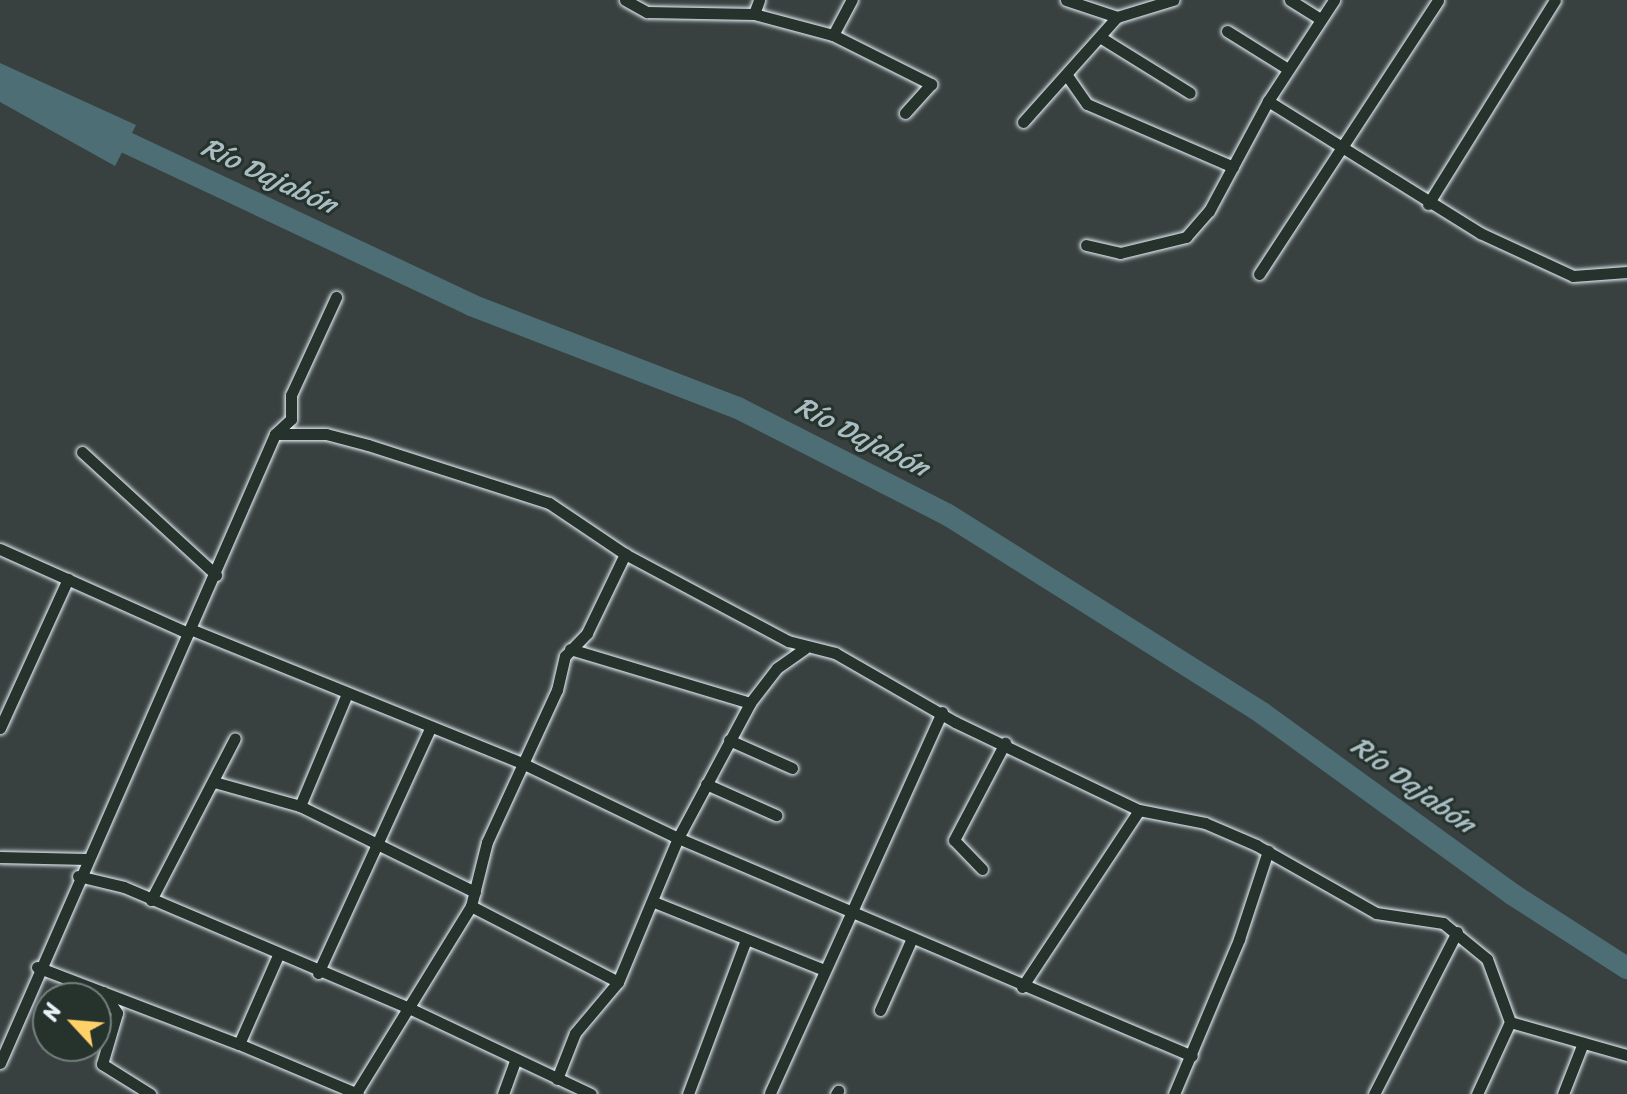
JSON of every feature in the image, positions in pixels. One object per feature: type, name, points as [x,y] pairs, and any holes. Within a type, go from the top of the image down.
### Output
[{"type":"street","points":[[625,0],[647,12],[754,14],[833,35],[931,84],[905,113]]},
{"type":"street","points":[[754,14],[759,0]]},
{"type":"street","points":[[833,35],[852,0]]},
{"type":"street","points":[[1066,0],[1097,15],[1117,17],[1173,0]]},
{"type":"street","points":[[1097,15],[1103,0]]},
{"type":"street","points":[[1290,0],[1321,19]]},
{"type":"street","points":[[1086,245],[1120,253],[1186,237],[1233,167],[1268,101],[1334,0]]},
{"type":"street","points":[[1259,274],[1438,0]]},
{"type":"street","points":[[1428,204],[1555,0]]},
{"type":"street","points":[[1023,122],[1103,39],[1117,17]]},
{"type":"street","points":[[1227,31],[1288,69]]},
{"type":"street","points":[[1103,39],[1190,93]]},
{"type":"street","points":[[1068,77],[1087,104],[1233,167]]},
{"type":"street","points":[[1268,101],[1428,204],[1573,276],[1627,272]]},
{"type":"street","points":[[0,1063],[37,967],[216,575],[275,434],[291,419],[291,395],[336,297]]},
{"type":"street","points":[[275,434],[326,434],[450,468],[549,503],[625,554],[804,649],[835,653],[942,712],[1139,810],[1205,823],[1268,851],[1365,908],[1457,932],[1498,977],[1510,1022],[1477,1094]]},
{"type":"street","points":[[82,452],[216,575]]},
{"type":"street","points":[[0,549],[346,696],[524,764],[678,838],[1022,987],[1192,1056]]},
{"type":"street","points":[[112,995],[357,1094],[471,906],[487,842],[524,764],[570,649],[587,633],[625,554]]},
{"type":"street","points":[[0,728],[68,579]]},
{"type":"street","points":[[570,649],[750,703]]},
{"type":"street","points":[[557,1079],[575,1033],[618,982],[654,902],[678,838],[750,703],[777,668],[804,649]]},
{"type":"street","points":[[300,806],[346,696]]},
{"type":"street","points":[[770,1093],[942,712]]},
{"type":"street","points":[[318,973],[430,728]]},
{"type":"street","points":[[151,900],[235,738]]},
{"type":"street","points":[[729,740],[792,768]]},
{"type":"street","points":[[982,869],[954,840],[1005,743]]},
{"type":"street","points":[[214,782],[300,806],[475,892]]},
{"type":"street","points":[[706,784],[776,815]]},
{"type":"street","points":[[1022,987],[1139,810]]},
{"type":"street","points":[[1174,1094],[1192,1056],[1268,851]]},
{"type":"street","points":[[0,857],[87,859]]},
{"type":"street","points":[[78,876],[151,900],[318,973],[409,1008],[515,1061],[591,1094]]},
{"type":"street","points":[[654,902],[824,970]]},
{"type":"street","points":[[471,906],[618,982]]},
{"type":"street","points":[[1374,1094],[1457,932]]},
{"type":"street","points":[[880,1010],[912,938]]},
{"type":"street","points":[[688,1094],[746,940]]},
{"type":"street","points":[[239,1044],[278,955]]},
{"type":"street","points":[[37,967],[77,982]]},
{"type":"street","points":[[112,1006],[117,1013],[112,1030]]},
{"type":"street","points":[[1510,1022],[1627,1055]]},
{"type":"street","points":[[1563,1094],[1583,1043]]},
{"type":"street","points":[[503,1094],[515,1061]]},
{"type":"street","points":[[103,1062],[150,1094]]},
{"type":"water","points":[[0,63],[136,125],[115,166],[0,102]]},
{"type":"waterway","name":"Río Dajabón","points":[[102,131],[471,305],[738,408],[948,515],[1262,713],[1512,894],[1627,968]]}]
